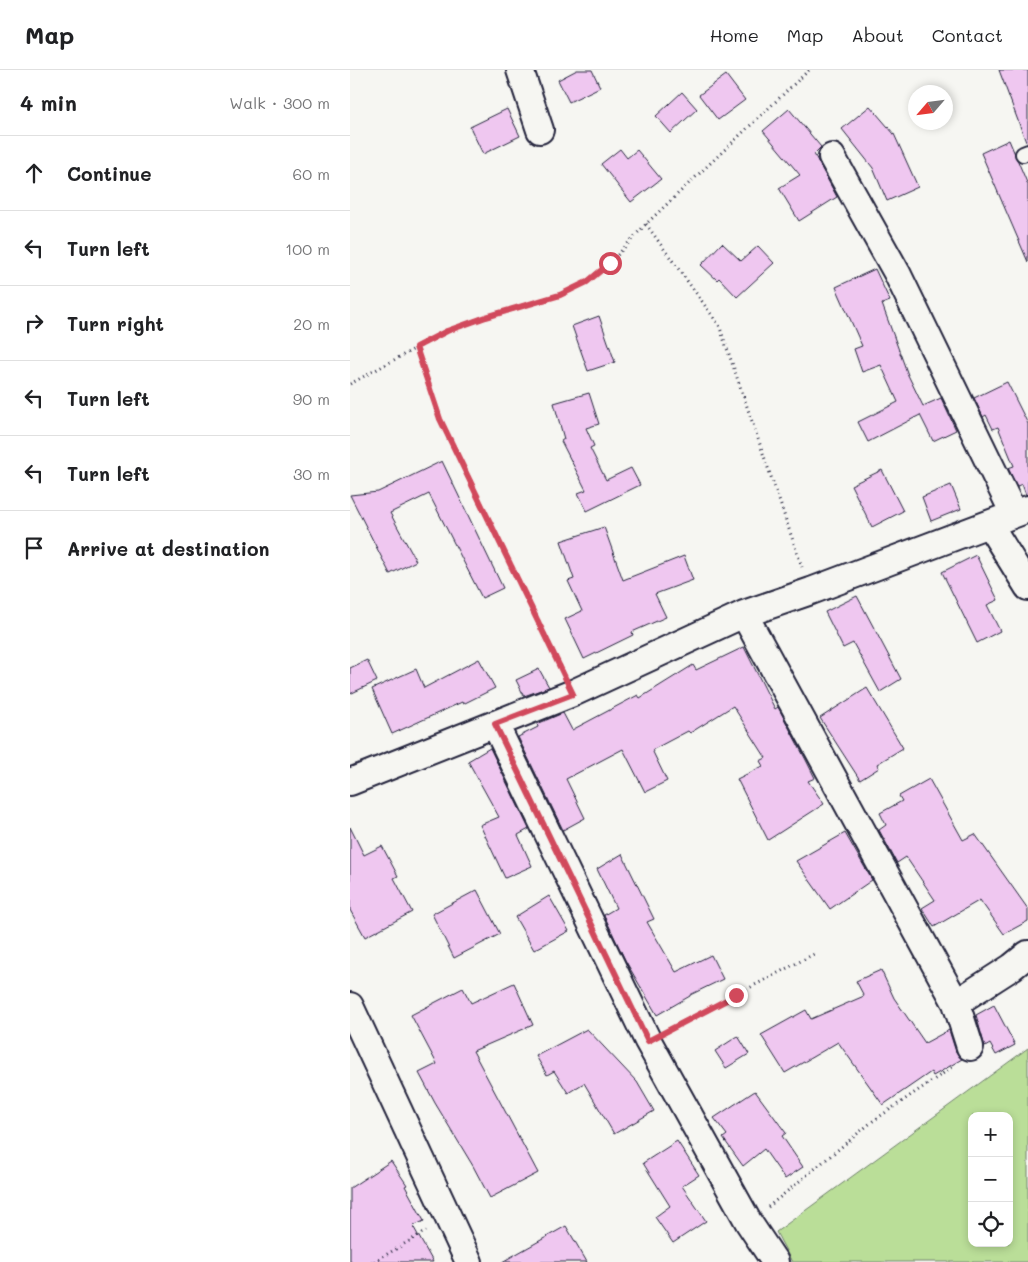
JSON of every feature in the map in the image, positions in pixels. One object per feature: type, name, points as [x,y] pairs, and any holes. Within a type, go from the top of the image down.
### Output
[{"type":"street","points":[[520,70],[540,130]]},
{"type":"street","points":[[350,782],[573,694],[744,614],[811,591],[1021,512],[897,273],[832,157]]},
{"type":"street","points":[[989,524],[1028,587]]},
{"type":"street","points":[[744,614],[956,1003],[970,1047]]},
{"type":"street","points":[[495,724],[648,1041],[749,1223],[775,1262]]},
{"type":"street","points":[[956,1003],[1012,967],[1028,954]]},
{"type":"street","points":[[350,1006],[469,1262]]},
{"type":"path","points":[[350,384],[447,331],[486,317],[560,295],[587,282],[610,263],[646,224],[798,78],[809,70]]},
{"type":"path","points":[[646,224],[719,325],[811,591]]},
{"type":"path","points":[[416,347],[440,419],[573,694]]},
{"type":"path","points":[[648,1041],[816,953]]},
{"type":"path","points":[[749,1223],[873,1121],[975,1052],[970,1047]]},
{"type":"path","points":[[374,1262],[448,1218]]},
{"type":"green space","points":[[1028,1048],[1028,1262],[792,1262],[776,1232]]},
{"type":"building","points":[[577,70],[592,70],[600,87],[569,102],[558,80]]},
{"type":"building","points":[[999,70],[1028,70],[1028,141],[1026,142]]},
{"type":"building","points":[[726,75],[745,100],[718,120],[699,95]]},
{"type":"building","points":[[682,92],[697,109],[671,133],[656,116]]},
{"type":"building","points":[[870,106],[894,134],[918,187],[887,201],[873,168],[842,129]]},
{"type":"building","points":[[507,109],[520,136],[483,154],[470,127]]},
{"type":"building","points":[[789,109],[821,147],[814,154],[837,197],[799,221],[779,188],[800,175],[763,131]]},
{"type":"building","points":[[1009,140],[1028,185],[1028,262],[981,153]]},
{"type":"building","points":[[620,149],[627,158],[637,150],[661,179],[631,202],[601,164]]},
{"type":"building","points":[[722,243],[741,261],[758,246],[774,263],[737,297],[719,278],[717,280],[701,265]]},
{"type":"building","points":[[875,269],[890,301],[882,304],[908,375],[923,406],[941,398],[956,430],[933,441],[920,415],[868,442],[858,422],[898,402],[881,365],[862,372],[854,349],[862,346],[836,287]]},
{"type":"building","points":[[599,316],[615,362],[588,371],[572,326]]},
{"type":"building","points":[[1007,382],[1028,424],[1028,494],[1026,495],[1022,484],[1017,486],[1008,468],[1014,466],[998,427],[993,429],[986,415],[983,417],[974,398]]},
{"type":"building","points":[[589,393],[599,424],[586,428],[594,446],[590,448],[606,480],[631,468],[640,485],[587,511],[578,493],[586,490],[561,441],[564,439],[554,403]]},
{"type":"building","points":[[442,461],[503,588],[482,598],[429,494],[390,513],[416,561],[390,574],[350,495],[378,492]]},
{"type":"building","points":[[882,470],[903,511],[872,527],[851,485]]},
{"type":"building","points":[[951,485],[961,509],[931,521],[922,497]]},
{"type":"building","points":[[604,527],[623,580],[684,556],[693,580],[655,594],[666,617],[632,632],[633,635],[584,659],[565,619],[582,611],[568,581],[574,579],[561,541]]},
{"type":"building","points":[[976,555],[998,600],[987,605],[1000,631],[977,643],[942,572]]},
{"type":"building","points":[[857,596],[901,679],[880,692],[853,643],[843,648],[825,612]]},
{"type":"building","points":[[744,647],[775,709],[778,707],[806,760],[815,778],[808,781],[824,804],[768,840],[737,779],[763,766],[760,761],[766,758],[733,706],[690,733],[688,731],[652,750],[667,781],[645,792],[623,749],[566,779],[585,818],[563,830],[518,737],[538,727],[537,724],[563,713],[572,730],[638,695],[640,698],[693,665],[696,670]]},
{"type":"building","points":[[479,659],[495,688],[463,704],[462,702],[392,734],[372,689],[416,669],[424,688]]},
{"type":"building","points":[[367,660],[377,681],[350,694],[350,668]]},
{"type":"building","points":[[539,669],[549,687],[524,696],[516,680]]},
{"type":"building","points":[[867,688],[903,748],[877,764],[879,768],[860,780],[820,718]]},
{"type":"building","points":[[490,748],[529,829],[518,835],[532,866],[505,878],[480,825],[499,817],[468,761]]},
{"type":"building","points":[[929,779],[963,840],[975,834],[1028,909],[1028,921],[1004,934],[980,900],[934,927],[922,908],[935,900],[906,857],[897,863],[879,830],[886,825],[880,813],[902,801],[899,796]]},
{"type":"building","points":[[350,827],[364,855],[382,846],[398,876],[394,878],[412,912],[365,937],[350,910]]},
{"type":"building","points":[[845,833],[872,880],[830,909],[796,861]]},
{"type":"building","points":[[622,854],[654,919],[647,922],[676,972],[711,955],[723,979],[690,995],[657,1015],[625,960],[604,915],[616,908],[597,869]]},
{"type":"building","points":[[477,890],[500,934],[454,958],[432,914]]},
{"type":"building","points":[[549,896],[569,931],[534,950],[515,917]]},
{"type":"building","points":[[881,970],[894,998],[925,1043],[949,1030],[956,1052],[962,1059],[933,1076],[931,1072],[883,1105],[838,1042],[785,1073],[761,1035],[806,1010],[811,1019],[864,996],[856,981]]},
{"type":"building","points":[[514,983],[533,1025],[473,1051],[538,1173],[490,1198],[419,1073],[437,1064],[411,1015],[463,988],[471,1003]]},
{"type":"building","points":[[994,1005],[1015,1045],[996,1055],[990,1044],[985,1047],[976,1015]]},
{"type":"building","points":[[587,1029],[637,1082],[654,1111],[614,1134],[584,1083],[568,1093],[554,1071],[547,1075],[536,1056]]},
{"type":"building","points":[[738,1036],[749,1054],[726,1068],[715,1051]]},
{"type":"building","points":[[755,1091],[786,1133],[782,1136],[803,1167],[785,1179],[764,1149],[743,1166],[723,1138],[727,1135],[714,1118]]},
{"type":"building","points":[[677,1141],[699,1175],[682,1186],[706,1221],[673,1243],[655,1217],[670,1206],[643,1163]]},
{"type":"building","points":[[391,1161],[407,1185],[405,1186],[424,1221],[413,1226],[433,1262],[350,1262],[350,1188]]},
{"type":"building","points":[[566,1226],[587,1262],[502,1262]]},
{"type":"route","points":[[610,263],[587,282],[560,295],[486,317],[447,331],[416,347],[440,419],[573,694],[495,724],[648,1041],[736,995]]}]
